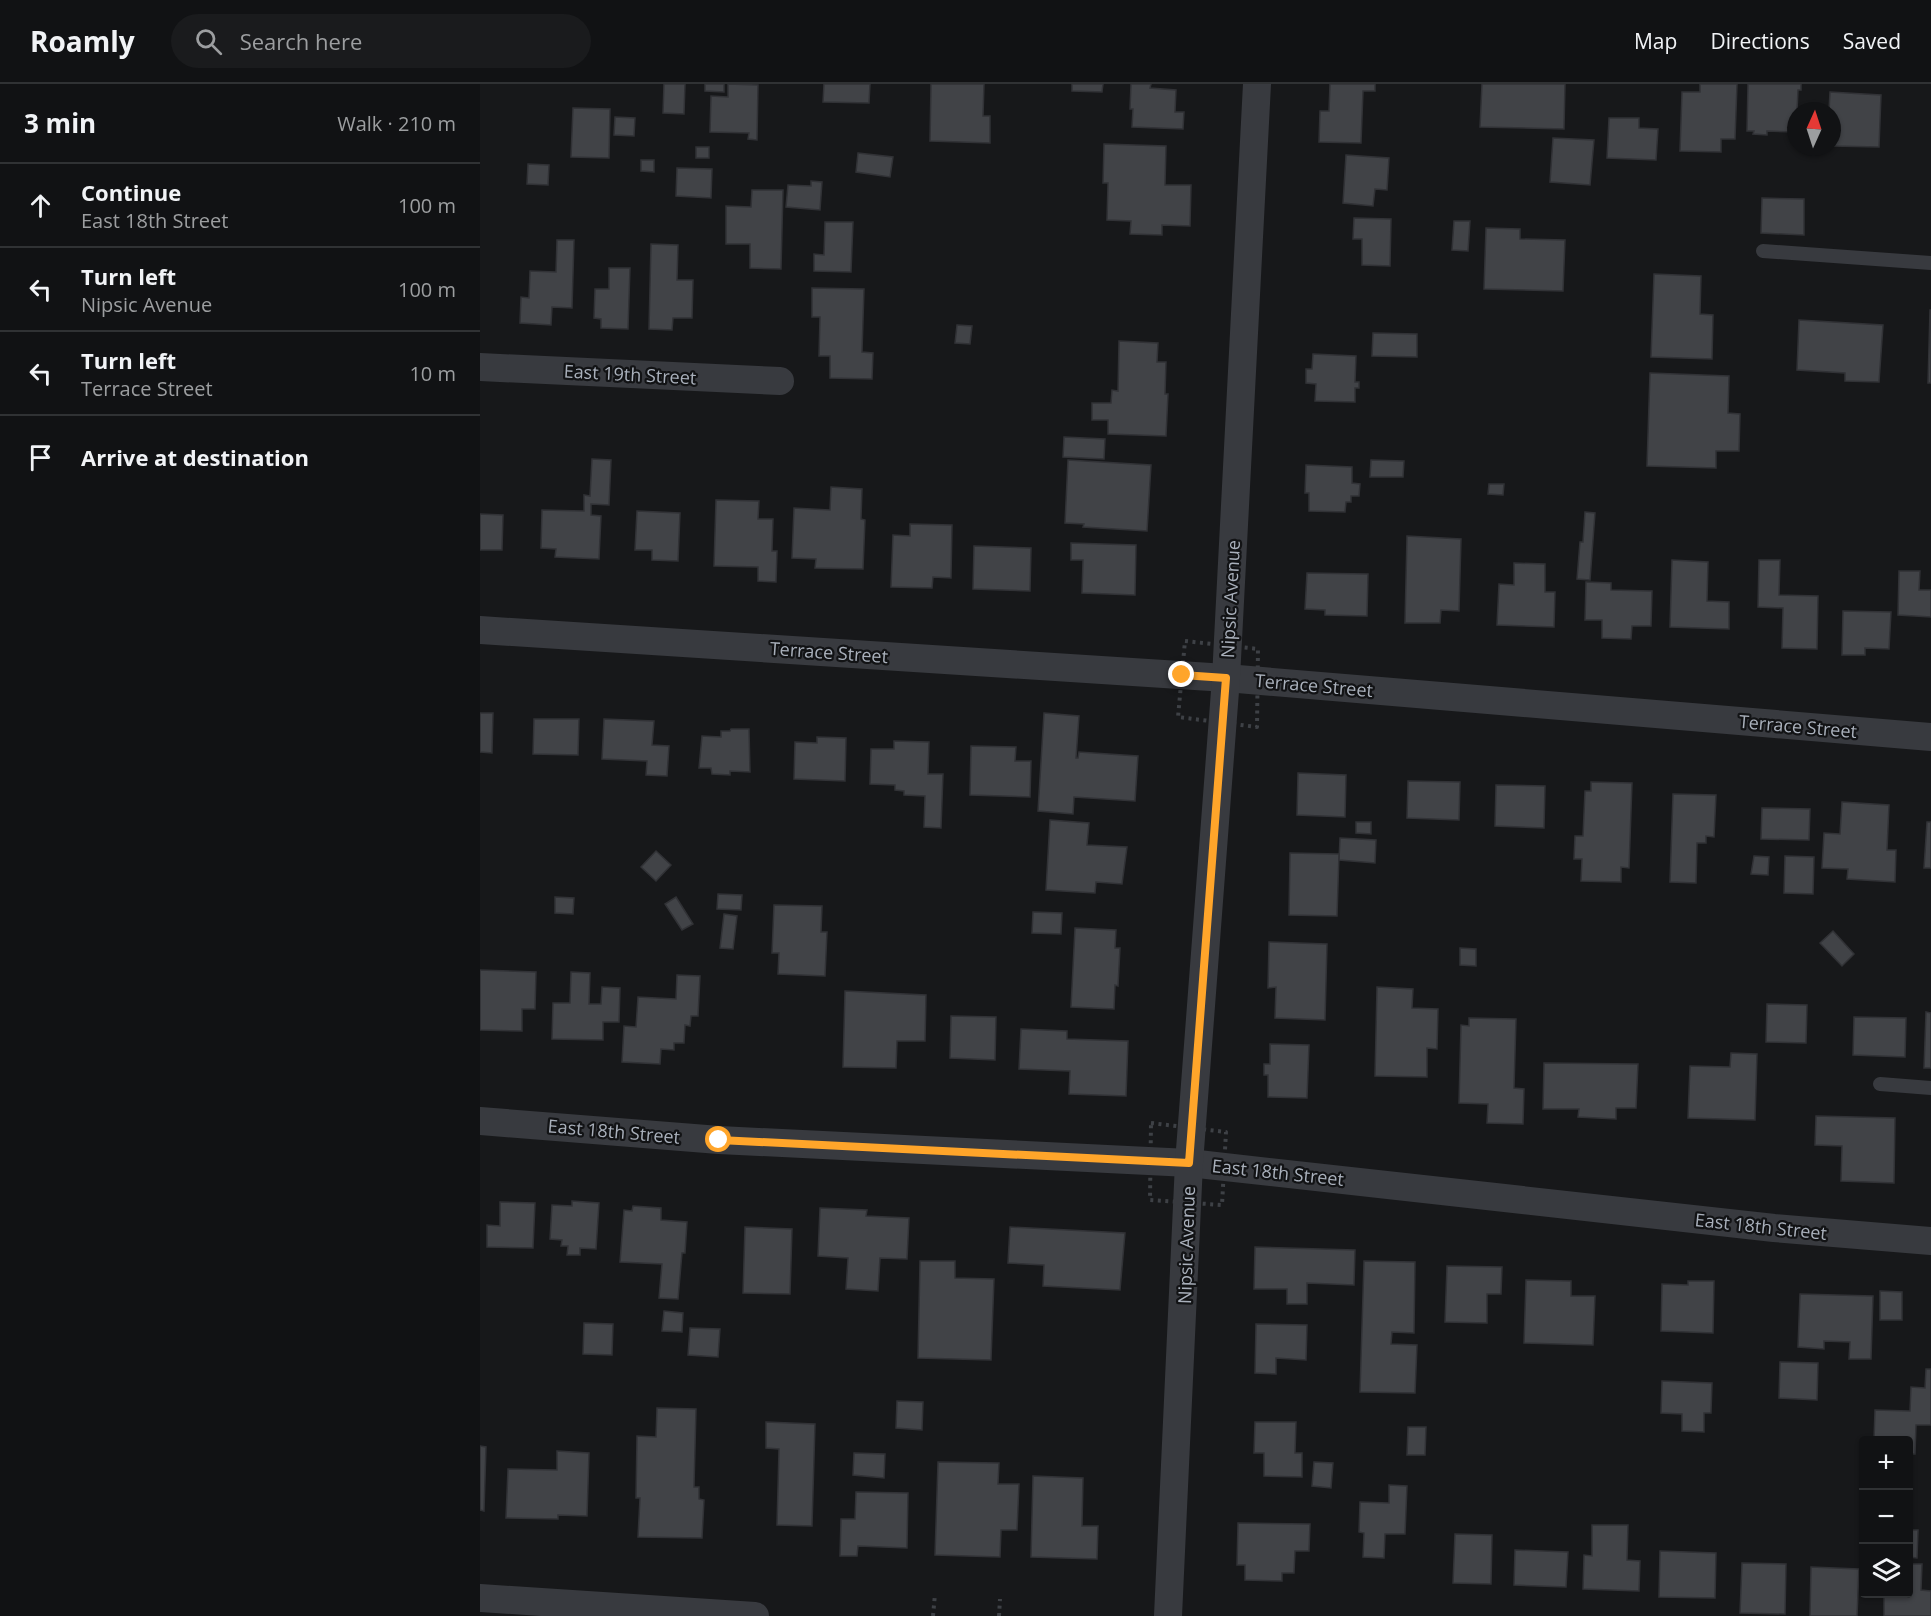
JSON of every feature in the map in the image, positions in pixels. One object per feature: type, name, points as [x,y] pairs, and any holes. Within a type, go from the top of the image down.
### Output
[{"type":"street","name":"Nipsic Avenue","points":[[1168,1616],[1189,1163],[1226,678],[1257,84]]},
{"type":"street","name":"East 19th Street","points":[[480,367],[780,381]]},
{"type":"street","name":"Terrace Street","points":[[480,630],[1226,678],[1931,737]]},
{"type":"street","name":"East 18th Street","points":[[480,1121],[719,1140],[1189,1163],[1762,1227],[1931,1241]]},
{"type":"street","points":[[480,1598],[756,1616]]},
{"type":"lane","points":[[1763,250],[1931,263]]},
{"type":"lane","points":[[1880,1084],[1931,1088]]},
{"type":"path","points":[[933,1616],[935,1594]]},
{"type":"path","points":[[999,1616],[1000,1599]]},
{"type":"building","points":[[664,84],[685,84],[684,114],[663,113]]},
{"type":"building","points":[[705,84],[724,84],[724,92],[705,91]]},
{"type":"building","points":[[728,84],[758,85],[757,140],[748,139],[749,133],[710,132],[711,96],[728,97]]},
{"type":"building","points":[[824,84],[870,84],[869,103],[823,102]]},
{"type":"building","points":[[931,84],[984,84],[983,116],[990,116],[990,143],[930,141]]},
{"type":"building","points":[[1072,84],[1103,84],[1102,92],[1072,91]]},
{"type":"building","points":[[1131,84],[1151,84],[1150,88],[1176,90],[1175,112],[1184,112],[1183,129],[1132,127]]},
{"type":"building","points":[[1330,84],[1375,84],[1375,91],[1363,91],[1361,143],[1319,142],[1320,111],[1329,111]]},
{"type":"building","points":[[1482,84],[1565,84],[1564,129],[1480,127]]},
{"type":"building","points":[[1700,84],[1737,84],[1735,139],[1721,139],[1721,152],[1680,151],[1682,92],[1700,92]]},
{"type":"building","points":[[1748,84],[1801,84],[1797,102],[1787,102],[1787,132],[1767,131],[1767,135],[1747,131]]},
{"type":"building","points":[[1830,92],[1881,95],[1879,147],[1841,146],[1841,102],[1829,102]]},
{"type":"building","points":[[573,108],[610,109],[609,158],[571,157]]},
{"type":"building","points":[[615,117],[635,118],[634,136],[614,135]]},
{"type":"building","points":[[1609,118],[1639,118],[1639,128],[1658,129],[1656,160],[1607,158]]},
{"type":"building","points":[[1553,138],[1594,140],[1590,185],[1550,182]]},
{"type":"building","points":[[1104,144],[1166,146],[1165,185],[1191,185],[1190,226],[1162,225],[1162,235],[1130,234],[1131,221],[1107,220],[1108,183],[1103,183]]},
{"type":"building","points":[[696,147],[709,147],[709,158],[696,158]]},
{"type":"building","points":[[858,153],[893,157],[890,177],[856,172]]},
{"type":"building","points":[[1346,155],[1389,158],[1387,190],[1375,189],[1373,206],[1343,203]]},
{"type":"building","points":[[641,160],[654,160],[654,172],[641,171]]},
{"type":"building","points":[[528,164],[549,165],[548,185],[527,184]]},
{"type":"building","points":[[677,168],[712,169],[711,198],[676,196]]},
{"type":"building","points":[[811,181],[822,182],[820,210],[786,207],[788,185],[811,186]]},
{"type":"building","points":[[752,190],[783,190],[781,269],[750,268],[750,244],[726,244],[726,206],[751,207]]},
{"type":"building","points":[[1762,198],[1804,199],[1804,235],[1761,233]]},
{"type":"building","points":[[1354,218],[1391,219],[1390,266],[1362,265],[1362,239],[1353,239]]},
{"type":"building","points":[[1454,221],[1470,221],[1468,251],[1452,250]]},
{"type":"building","points":[[825,222],[853,222],[851,272],[814,271],[814,254],[824,255]]},
{"type":"building","points":[[1486,228],[1520,229],[1520,239],[1565,240],[1563,291],[1484,289]]},
{"type":"building","points":[[557,240],[574,240],[572,308],[552,307],[551,325],[520,323],[521,297],[529,298],[530,271],[556,272]]},
{"type":"building","points":[[651,244],[678,245],[677,280],[693,280],[692,318],[673,318],[672,330],[649,329]]},
{"type":"building","points":[[609,268],[630,268],[628,329],[601,328],[601,319],[594,318],[595,289],[609,289]]},
{"type":"building","points":[[1654,274],[1701,276],[1700,314],[1713,315],[1712,359],[1651,357]]},
{"type":"building","points":[[812,288],[864,289],[862,352],[873,353],[872,379],[830,378],[830,356],[819,356],[820,317],[812,317]]},
{"type":"building","points":[[1930,310],[1931,383],[1928,383]]},
{"type":"building","points":[[1799,320],[1883,325],[1879,382],[1845,381],[1845,373],[1797,370]]},
{"type":"building","points":[[957,325],[972,326],[970,344],[955,343]]},
{"type":"building","points":[[1373,333],[1417,334],[1417,357],[1372,356]]},
{"type":"building","points":[[1119,341],[1158,343],[1157,362],[1166,362],[1165,394],[1168,394],[1166,436],[1108,434],[1108,420],[1092,420],[1092,403],[1111,403],[1112,390],[1118,391]]},
{"type":"building","points":[[1313,354],[1356,356],[1355,382],[1359,382],[1359,388],[1355,388],[1355,402],[1315,401],[1316,384],[1306,383],[1306,369],[1312,369]]},
{"type":"building","points":[[1650,373],[1729,376],[1728,413],[1740,414],[1739,451],[1716,451],[1716,468],[1647,466]]},
{"type":"building","points":[[1064,437],[1105,439],[1104,459],[1063,457]]},
{"type":"building","points":[[592,459],[611,460],[609,505],[591,504],[591,515],[601,516],[599,559],[555,557],[556,549],[541,548],[542,510],[584,511],[584,495],[590,496]]},
{"type":"building","points":[[1068,460],[1151,465],[1147,531],[1083,527],[1084,524],[1065,523]]},
{"type":"building","points":[[1371,460],[1404,461],[1403,477],[1370,477]]},
{"type":"building","points":[[1306,465],[1352,467],[1352,483],[1360,484],[1359,496],[1351,496],[1351,502],[1346,502],[1345,512],[1309,511],[1309,493],[1305,493]]},
{"type":"building","points":[[1489,484],[1504,484],[1503,495],[1488,494]]},
{"type":"building","points":[[831,487],[862,489],[861,519],[865,520],[863,569],[815,568],[816,559],[792,558],[794,508],[830,510]]},
{"type":"building","points":[[716,500],[759,501],[758,519],[773,519],[772,551],[777,551],[776,582],[758,581],[758,567],[714,566]]},
{"type":"building","points":[[637,511],[680,513],[678,561],[652,560],[652,550],[635,550]]},
{"type":"building","points":[[1585,512],[1595,513],[1590,580],[1577,579]]},
{"type":"building","points":[[480,514],[503,515],[502,550],[480,550]]},
{"type":"building","points":[[910,524],[952,525],[951,578],[933,577],[932,588],[891,587],[893,535],[910,536]]},
{"type":"building","points":[[1407,536],[1461,539],[1459,611],[1441,610],[1440,623],[1405,623]]},
{"type":"building","points":[[1071,543],[1136,545],[1135,595],[1082,593],[1083,560],[1071,560]]},
{"type":"building","points":[[974,546],[1031,548],[1030,591],[973,589]]},
{"type":"building","points":[[1672,560],[1708,562],[1707,601],[1729,602],[1729,629],[1670,627]]},
{"type":"building","points":[[1759,560],[1780,560],[1779,595],[1818,596],[1817,649],[1782,648],[1783,608],[1758,607]]},
{"type":"building","points":[[1514,563],[1545,564],[1545,592],[1555,592],[1554,627],[1497,625],[1499,584],[1514,585]]},
{"type":"building","points":[[1899,571],[1920,571],[1919,590],[1931,590],[1931,617],[1898,615]]},
{"type":"building","points":[[1307,573],[1368,574],[1367,616],[1325,615],[1325,610],[1305,609]]},
{"type":"building","points":[[1586,582],[1611,583],[1611,590],[1652,591],[1651,626],[1632,626],[1631,639],[1602,638],[1602,620],[1585,620]]},
{"type":"building","points":[[1843,611],[1891,612],[1889,649],[1865,648],[1865,655],[1842,655]]},
{"type":"building","points":[[480,713],[493,713],[492,753],[480,752]]},
{"type":"building","points":[[1044,713],[1079,716],[1076,758],[1079,752],[1138,756],[1135,801],[1074,797],[1073,814],[1038,811]]},
{"type":"building","points":[[534,719],[579,719],[578,755],[533,754]]},
{"type":"building","points":[[604,719],[654,721],[652,745],[669,746],[667,776],[646,775],[647,761],[602,759]]},
{"type":"building","points":[[749,729],[750,772],[730,771],[730,775],[712,774],[711,768],[699,768],[702,736],[721,737],[721,731]]},
{"type":"building","points":[[817,737],[846,738],[845,781],[794,779],[795,742],[817,743]]},
{"type":"building","points":[[894,741],[929,742],[928,774],[943,774],[941,828],[924,827],[925,796],[904,795],[904,791],[895,790],[895,785],[870,784],[871,749],[894,749]]},
{"type":"building","points":[[971,746],[1016,747],[1015,761],[1031,761],[1030,797],[970,795]]},
{"type":"building","points":[[1298,773],[1346,775],[1345,817],[1297,815]]},
{"type":"building","points":[[1408,781],[1460,782],[1459,820],[1407,818]]},
{"type":"building","points":[[1591,782],[1632,783],[1629,868],[1621,867],[1621,882],[1581,881],[1582,859],[1574,859],[1575,836],[1583,836],[1585,791],[1591,791]]},
{"type":"building","points":[[1496,785],[1545,786],[1544,828],[1495,826]]},
{"type":"building","points":[[1673,794],[1716,795],[1714,837],[1706,836],[1706,843],[1697,843],[1696,883],[1670,882]]},
{"type":"building","points":[[1842,802],[1889,805],[1887,850],[1896,850],[1895,882],[1847,879],[1848,869],[1822,868],[1824,833],[1840,834]]},
{"type":"building","points":[[1762,808],[1810,809],[1809,840],[1761,839]]},
{"type":"building","points":[[1050,820],[1089,823],[1087,845],[1127,847],[1122,884],[1096,882],[1095,893],[1046,890]]},
{"type":"building","points":[[1356,822],[1371,822],[1371,834],[1356,833]]},
{"type":"building","points":[[1927,822],[1931,822],[1931,868],[1924,868]]},
{"type":"building","points":[[1340,838],[1376,840],[1375,863],[1339,860]]},
{"type":"building","points":[[656,851],[671,865],[656,881],[641,867]]},
{"type":"building","points":[[1290,853],[1339,854],[1337,916],[1289,915]]},
{"type":"building","points":[[1754,856],[1769,857],[1768,875],[1751,874]]},
{"type":"building","points":[[1785,856],[1814,857],[1813,894],[1784,893]]},
{"type":"building","points":[[718,894],[742,895],[741,910],[717,909]]},
{"type":"building","points":[[555,897],[574,898],[573,914],[555,913]]},
{"type":"building","points":[[676,897],[693,924],[682,930],[665,904]]},
{"type":"building","points":[[774,905],[822,906],[821,932],[827,932],[825,976],[778,974],[779,953],[772,953]]},
{"type":"building","points":[[1033,912],[1062,913],[1061,934],[1032,933]]},
{"type":"building","points":[[724,914],[737,916],[733,949],[720,948]]},
{"type":"building","points":[[1075,928],[1116,930],[1115,948],[1120,948],[1114,1009],[1071,1007]]},
{"type":"building","points":[[1833,931],[1854,954],[1842,966],[1820,943]]},
{"type":"building","points":[[1269,942],[1327,944],[1325,1020],[1275,1018],[1276,987],[1268,988]]},
{"type":"building","points":[[1460,948],[1476,949],[1476,966],[1460,965]]},
{"type":"building","points":[[480,970],[536,972],[535,1009],[522,1009],[522,1031],[480,1030]]},
{"type":"building","points":[[571,972],[590,973],[589,1004],[601,1004],[602,987],[620,988],[619,1022],[603,1022],[603,1040],[552,1039],[553,1003],[570,1003]]},
{"type":"building","points":[[677,975],[700,976],[698,1016],[691,1016],[690,1026],[685,1025],[684,1043],[674,1043],[674,1050],[661,1049],[660,1064],[622,1062],[624,1026],[636,1027],[638,997],[676,999]]},
{"type":"building","points":[[1377,987],[1413,989],[1412,1008],[1438,1009],[1437,1049],[1427,1048],[1427,1077],[1375,1076]]},
{"type":"building","points":[[845,991],[926,995],[925,1041],[897,1041],[896,1068],[843,1067]]},
{"type":"building","points":[[1767,1004],[1807,1005],[1806,1043],[1766,1042]]},
{"type":"building","points":[[1926,1012],[1931,1013],[1931,1068],[1924,1068]]},
{"type":"building","points":[[951,1016],[996,1017],[995,1060],[950,1058]]},
{"type":"building","points":[[1854,1017],[1906,1018],[1905,1057],[1853,1055]]},
{"type":"building","points":[[1469,1018],[1516,1019],[1514,1088],[1524,1089],[1523,1124],[1487,1123],[1488,1104],[1459,1103],[1461,1025],[1469,1026]]},
{"type":"building","points":[[1021,1029],[1067,1031],[1067,1039],[1128,1041],[1126,1096],[1069,1094],[1070,1071],[1019,1069]]},
{"type":"building","points":[[1270,1044],[1309,1045],[1307,1098],[1268,1097],[1268,1075],[1264,1075],[1264,1064],[1270,1064]]},
{"type":"building","points":[[1731,1053],[1757,1054],[1755,1120],[1688,1118],[1690,1066],[1730,1067]]},
{"type":"building","points":[[1544,1063],[1638,1064],[1636,1108],[1616,1108],[1616,1119],[1578,1117],[1579,1109],[1543,1109]]},
{"type":"building","points":[[1816,1116],[1895,1118],[1894,1183],[1841,1181],[1842,1146],[1815,1145]]},
{"type":"building","points":[[572,1201],[599,1203],[596,1249],[580,1248],[580,1255],[567,1255],[568,1246],[561,1246],[562,1240],[550,1239],[552,1205],[572,1206]]},
{"type":"building","points":[[500,1202],[535,1203],[533,1248],[487,1247],[487,1225],[500,1226]]},
{"type":"building","points":[[633,1206],[661,1208],[661,1220],[687,1222],[678,1299],[659,1298],[662,1264],[620,1262],[624,1210],[632,1211]]},
{"type":"building","points":[[820,1208],[867,1210],[866,1216],[909,1218],[907,1259],[880,1258],[878,1291],[846,1289],[848,1258],[818,1256]]},
{"type":"building","points":[[745,1227],[792,1229],[790,1294],[743,1293]]},
{"type":"building","points":[[1010,1227],[1125,1233],[1120,1290],[1043,1286],[1044,1265],[1008,1263]]},
{"type":"building","points":[[1255,1247],[1355,1250],[1354,1285],[1307,1283],[1307,1304],[1287,1304],[1287,1289],[1254,1289]]},
{"type":"building","points":[[920,1261],[955,1261],[955,1278],[994,1279],[991,1360],[918,1358]]},
{"type":"building","points":[[1364,1261],[1415,1262],[1414,1333],[1392,1332],[1391,1344],[1417,1345],[1415,1393],[1360,1392]]},
{"type":"building","points":[[1447,1266],[1502,1267],[1501,1294],[1487,1294],[1487,1323],[1445,1322]]},
{"type":"building","points":[[1526,1280],[1571,1281],[1571,1296],[1595,1296],[1593,1345],[1524,1343]]},
{"type":"building","points":[[1688,1281],[1714,1281],[1713,1333],[1661,1331],[1662,1284],[1688,1285]]},
{"type":"building","points":[[1880,1291],[1902,1292],[1902,1320],[1880,1320]]},
{"type":"building","points":[[1800,1294],[1873,1296],[1871,1359],[1849,1359],[1850,1342],[1824,1341],[1824,1349],[1798,1347]]},
{"type":"building","points":[[664,1311],[683,1313],[682,1332],[662,1331]]},
{"type":"building","points":[[584,1323],[613,1324],[612,1355],[583,1354]]},
{"type":"building","points":[[1256,1324],[1307,1325],[1306,1360],[1276,1358],[1276,1374],[1255,1373]]},
{"type":"building","points":[[690,1328],[720,1329],[718,1357],[688,1355]]},
{"type":"building","points":[[1780,1362],[1818,1363],[1817,1400],[1779,1398]]},
{"type":"building","points":[[1926,1369],[1931,1369],[1931,1425],[1916,1425],[1915,1454],[1913,1454],[1913,1436],[1874,1436],[1875,1410],[1910,1411],[1911,1387],[1925,1388]]},
{"type":"building","points":[[1662,1381],[1712,1383],[1711,1413],[1704,1413],[1704,1432],[1682,1431],[1682,1414],[1661,1413]]},
{"type":"building","points":[[897,1401],[923,1402],[922,1430],[896,1428]]},
{"type":"building","points":[[657,1408],[696,1409],[694,1487],[699,1487],[699,1499],[704,1500],[702,1538],[638,1537],[640,1498],[636,1498],[637,1436],[656,1437]]},
{"type":"building","points":[[766,1422],[815,1424],[812,1526],[777,1525],[779,1449],[766,1448]]},
{"type":"building","points":[[1255,1422],[1296,1422],[1295,1453],[1302,1453],[1302,1477],[1264,1476],[1264,1453],[1254,1453]]},
{"type":"building","points":[[1408,1427],[1426,1427],[1425,1455],[1407,1455]]},
{"type":"building","points":[[480,1446],[486,1447],[484,1511],[480,1510]]},
{"type":"building","points":[[557,1451],[589,1453],[587,1516],[558,1515],[558,1519],[506,1518],[508,1469],[557,1470]]},
{"type":"building","points":[[854,1453],[885,1454],[884,1478],[853,1475]]},
{"type":"building","points":[[938,1462],[999,1463],[998,1484],[1019,1484],[1017,1530],[1001,1530],[1000,1557],[935,1555]]},
{"type":"building","points":[[1314,1462],[1333,1463],[1331,1488],[1312,1486]]},
{"type":"building","points":[[1033,1476],[1083,1478],[1082,1526],[1098,1526],[1097,1559],[1031,1557]]},
{"type":"building","points":[[1389,1485],[1407,1486],[1405,1534],[1385,1534],[1384,1558],[1363,1557],[1364,1533],[1359,1532],[1360,1502],[1389,1503]]},
{"type":"building","points":[[856,1492],[908,1493],[907,1548],[858,1546],[857,1556],[840,1556],[841,1519],[855,1519]]},
{"type":"building","points":[[1238,1523],[1310,1524],[1309,1551],[1295,1551],[1294,1573],[1282,1573],[1282,1581],[1245,1580],[1245,1565],[1237,1565]]},
{"type":"building","points":[[1592,1525],[1628,1525],[1627,1560],[1640,1561],[1639,1591],[1583,1589],[1584,1555],[1592,1556]]},
{"type":"building","points":[[1913,1530],[1918,1530],[1917,1558],[1913,1558]]},
{"type":"building","points":[[1455,1534],[1492,1535],[1491,1584],[1453,1583]]},
{"type":"building","points":[[1515,1550],[1568,1552],[1566,1587],[1514,1585]]},
{"type":"building","points":[[1660,1551],[1716,1553],[1715,1598],[1659,1597]]},
{"type":"building","points":[[1742,1563],[1786,1564],[1785,1614],[1740,1613]]},
{"type":"building","points":[[1913,1564],[1922,1564],[1921,1590],[1931,1591],[1931,1616],[1884,1616],[1884,1598],[1913,1598]]},
{"type":"building","points":[[1811,1567],[1859,1569],[1857,1616],[1810,1616]]},
{"type":"route","points":[[719,1140],[1150,1163],[1189,1163],[1226,678],[1182,675]]}]
